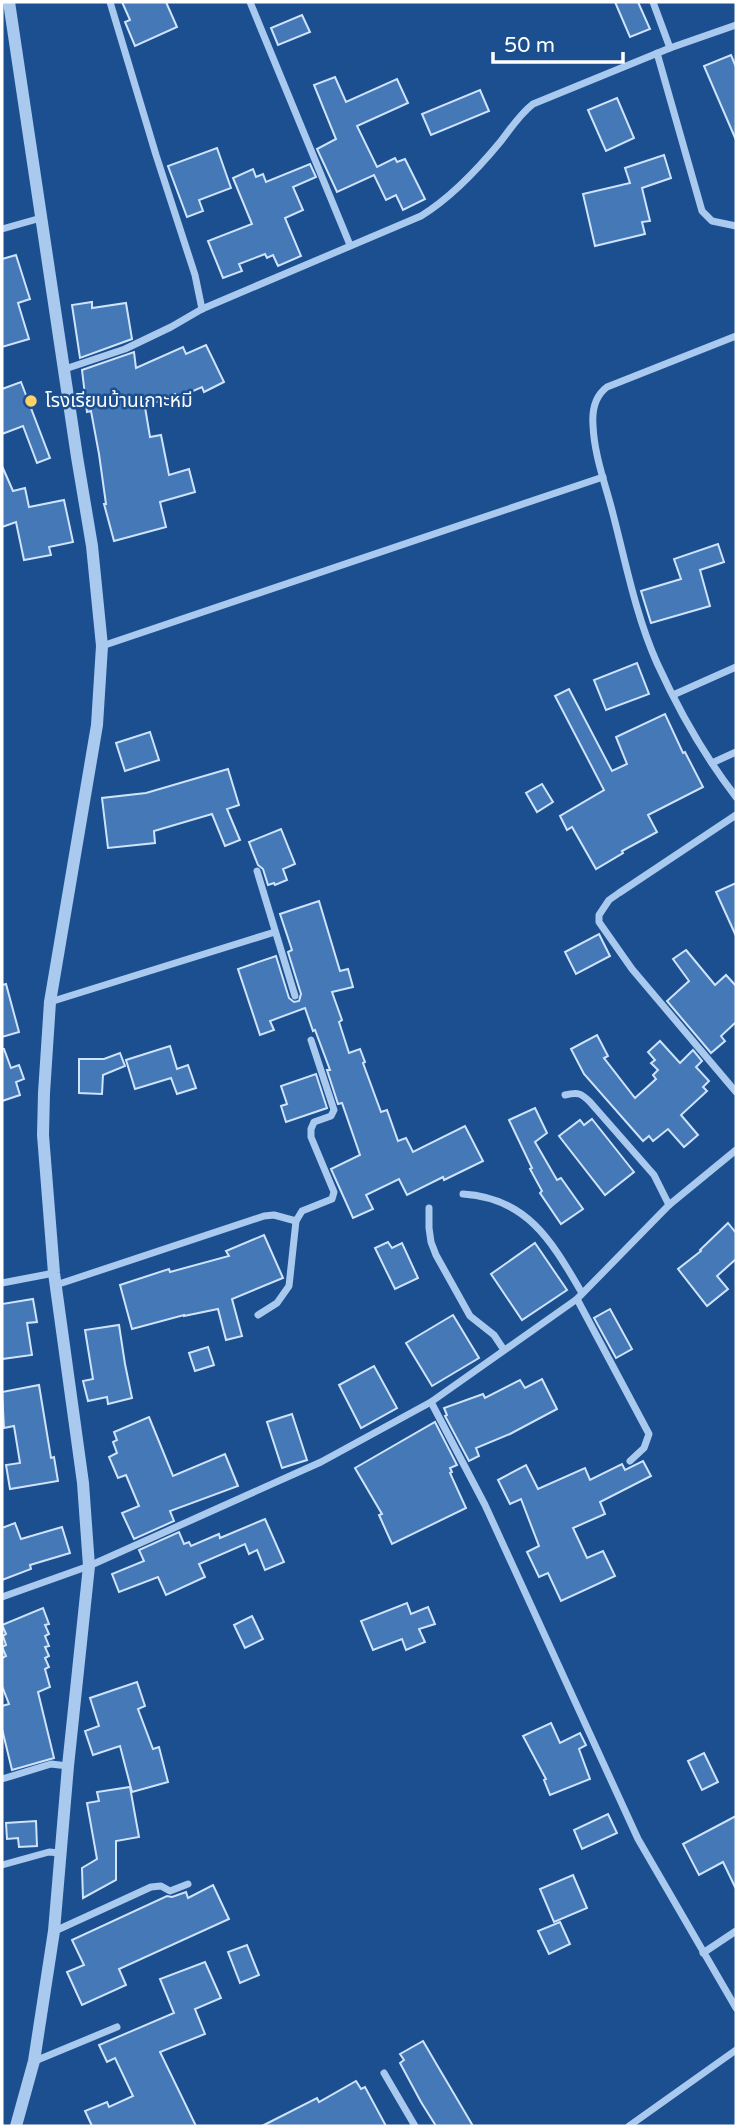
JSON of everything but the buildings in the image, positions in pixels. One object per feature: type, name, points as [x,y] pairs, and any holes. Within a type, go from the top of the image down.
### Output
[{"type":"street","points":[[9,2],[92,546],[102,646],[97,724],[50,1002],[45,1055],[43,1135],[55,1279],[83,1483],[89,1566],[54,1931],[34,2061],[16,2126]]},
{"type":"street","points":[[110,2],[195,275],[202,309]]},
{"type":"street","points":[[250,2],[350,246]]},
{"type":"street","points":[[653,2],[670,48]]},
{"type":"street","points":[[65,369],[125,349],[172,327],[202,309],[409,222],[442,202],[479,166],[533,104],[657,53],[736,25]]},
{"type":"street","points":[[657,53],[702,211],[712,221],[736,226]]},
{"type":"street","points":[[2,229],[41,218]]},
{"type":"street","points":[[736,336],[615,383],[600,393],[596,400],[593,424],[603,477],[644,632],[674,695],[712,763],[736,797]]},
{"type":"street","points":[[102,646],[603,477]]},
{"type":"street","points":[[674,695],[736,667]]},
{"type":"street","points":[[712,763],[736,752]]},
{"type":"street","points":[[736,815],[609,900],[599,915],[599,922],[632,969],[736,1092]]},
{"type":"street","points":[[257,871],[295,996]]},
{"type":"street","points":[[50,1002],[275,932]]},
{"type":"street","points":[[258,1315],[277,1303],[289,1286],[296,1221],[302,1211],[334,1196],[311,1137],[314,1122],[331,1116],[334,1110],[311,1040]]},
{"type":"street","points":[[565,1095],[581,1093],[590,1102],[654,1175],[669,1205]]},
{"type":"street","points":[[2,1597],[89,1566],[321,1462],[431,1402],[580,1296],[669,1205],[736,1150]]},
{"type":"street","points":[[463,1194],[498,1199],[521,1213],[550,1243],[647,1429],[648,1440],[644,1448],[630,1461]]},
{"type":"street","points":[[429,1208],[431,1242],[436,1255],[470,1316],[494,1335],[504,1350]]},
{"type":"street","points":[[2,1283],[55,1279],[264,1216],[274,1215],[296,1221]]},
{"type":"street","points":[[431,1402],[491,1517],[638,1839],[736,2008]]},
{"type":"street","points":[[2,1779],[51,1764],[68,1766]]},
{"type":"street","points":[[2,1865],[49,1852],[60,1853]]},
{"type":"street","points":[[54,1931],[151,1887],[161,1886],[170,1891],[188,1884]]},
{"type":"street","points":[[703,1953],[736,1931]]},
{"type":"street","points":[[34,2061],[117,2027]]},
{"type":"street","points":[[629,2126],[736,2050]]},
{"type":"street","points":[[384,2073],[415,2126]]},
{"type":"place","name":"โรงเรียนบ้านเกาะหมี","points":[[31,401]]}]
